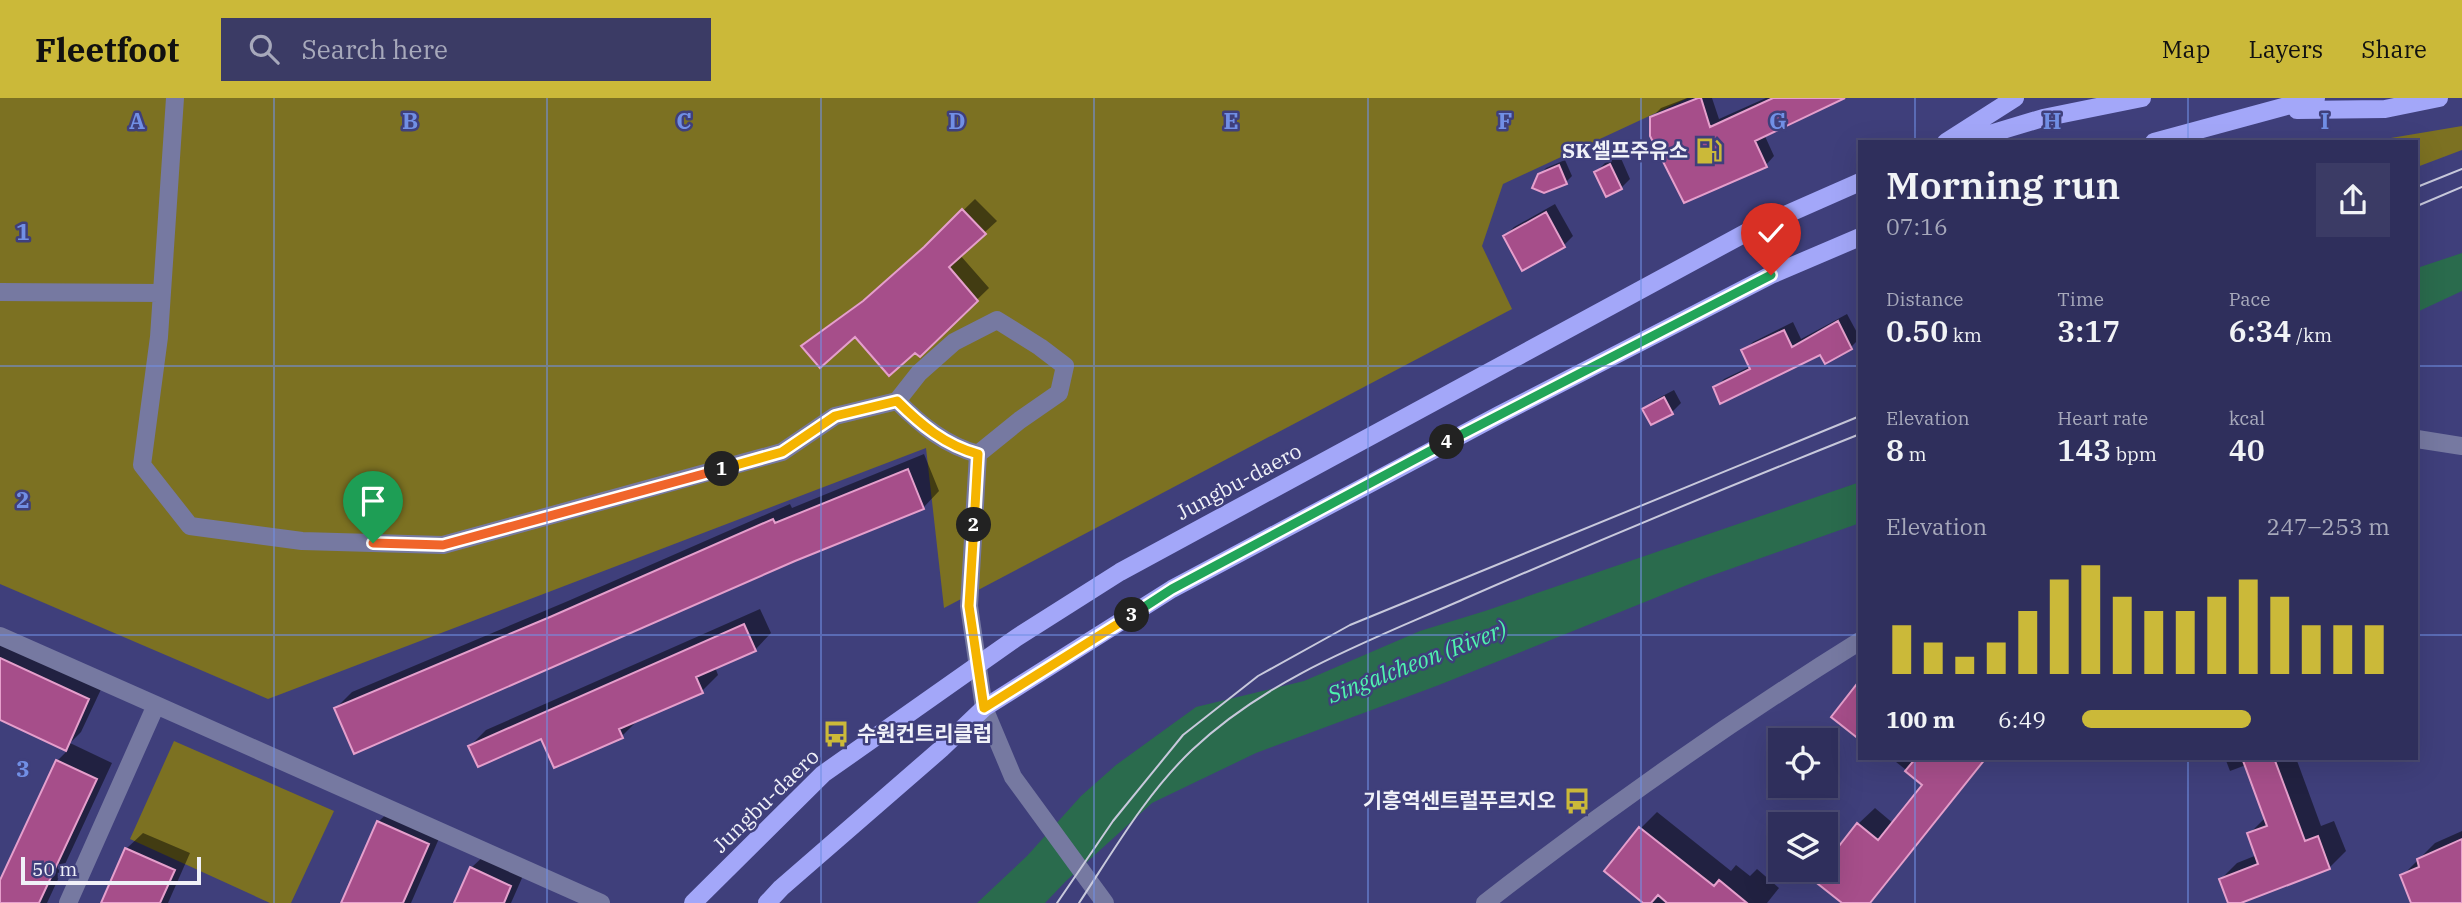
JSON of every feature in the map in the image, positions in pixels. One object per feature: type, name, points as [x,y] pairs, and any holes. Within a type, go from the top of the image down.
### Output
[{"type":"main road","points":[[1949,140],[2015,98]]},
{"type":"main road","points":[[1970,140],[2043,118],[2142,98]]},
{"type":"main road","points":[[2162,140],[2316,98]]},
{"type":"main road","points":[[2276,110],[2385,108],[2439,98]]},
{"type":"main road","name":"Jungbu-daero","points":[[693,903],[823,774],[979,665],[1120,572],[1751,230],[1858,183]]},
{"type":"main road","points":[[767,903],[942,749],[984,708],[1172,589],[1499,415],[1771,275],[1858,238]]},
{"type":"street","points":[[175,98],[159,337],[142,465],[190,526],[302,541],[443,545],[782,452],[835,416],[897,401],[919,373],[954,342],[997,320],[1065,366],[1059,393],[978,454],[969,606],[984,708],[1013,777],[1105,903]]},
{"type":"street","points":[[0,292],[162,293]]},
{"type":"street","points":[[897,401],[922,426],[958,449],[978,454]]},
{"type":"street","points":[[2418,439],[2462,446]]},
{"type":"street","points":[[0,636],[601,903]]},
{"type":"street","points":[[1485,903],[1693,748],[1858,642]]},
{"type":"street","points":[[68,903],[156,705]]},
{"type":"shaded area","points":[[0,98],[1688,98],[1503,184],[1482,246],[1512,309],[944,608],[926,448],[268,699],[0,584]]},
{"type":"shaded area","points":[[2462,126],[2462,150],[2418,167],[2418,140],[2379,140]]},
{"type":"shaded area","points":[[174,741],[334,811],[291,903],[270,903],[130,839]]},
{"type":"water","points":[[2462,253],[2462,291],[2418,312],[2418,268]]},
{"type":"water","name":"Singalcheon (River)","points":[[1858,483],[1858,524],[1702,579],[1439,685],[1256,753],[1152,803],[1045,903],[977,903],[1027,856],[1081,796],[1116,765],[1196,707],[1304,681],[1420,631]]},
{"type":"building","name":"SK셀프주유소","points":[[1701,98],[1710,127],[1773,98],[1845,98],[1755,141],[1767,167],[1684,203],[1650,136],[1650,117]]},
{"type":"building","points":[[1610,164],[1622,189],[1606,197],[1594,172]]},
{"type":"building","points":[[1559,165],[1567,184],[1544,193],[1532,188],[1538,174]]},
{"type":"building","points":[[962,209],[986,234],[949,267],[978,301],[920,357],[915,353],[889,376],[855,337],[820,368],[801,346],[863,301]]},
{"type":"building","points":[[1546,212],[1565,247],[1522,271],[1503,236]]},
{"type":"building","points":[[1838,321],[1852,349],[1825,364],[1820,355],[1720,404],[1713,387],[1750,369],[1741,350],[1784,330],[1792,347]]},
{"type":"building","points":[[1664,397],[1673,414],[1651,425],[1642,409]]},
{"type":"building","points":[[908,469],[924,509],[795,561],[354,754],[334,708],[773,519],[775,523]]},
{"type":"building","points":[[744,624],[756,651],[696,677],[703,693],[619,729],[623,738],[554,768],[541,739],[478,767],[468,746]]},
{"type":"building","points":[[0,658],[89,699],[66,751],[0,720]]},
{"type":"building","points":[[1858,683],[1858,738],[1831,717]]},
{"type":"building","points":[[56,760],[97,779],[39,903],[0,903],[0,880]]},
{"type":"building","points":[[1914,760],[1984,760],[1870,903],[1842,903],[1816,882],[1838,882],[1838,847],[1857,823],[1878,840],[1922,785],[1905,771]]},
{"type":"building","points":[[2243,760],[2275,760],[2305,841],[2318,836],[2330,869],[2241,903],[2228,903],[2219,879],[2258,864],[2247,833],[2267,826]]},
{"type":"building","points":[[377,821],[429,844],[403,903],[341,903]]},
{"type":"building","points":[[1639,827],[1714,886],[1719,880],[1747,903],[1667,903],[1658,895],[1651,903],[1643,903],[1604,871]]},
{"type":"building","points":[[2462,839],[2462,903],[2411,903],[2400,875],[2419,867],[2417,859]]},
{"type":"building","points":[[125,848],[175,870],[160,903],[101,903]]},
{"type":"building","points":[[470,867],[511,886],[504,903],[454,903]]},
{"type":"tram line","points":[[2418,187],[2462,169]]},
{"type":"tram line","points":[[2418,206],[2462,187]]},
{"type":"tram line","points":[[1057,903],[1113,821],[1183,735],[1258,676],[1350,625],[1858,417]]},
{"type":"tram line","points":[[1079,903],[1131,823],[1175,767],[1222,724],[1287,681],[1356,646],[1513,578],[1858,435]]},
{"type":"place","name":"SK셀프주유소","points":[[1709,151]]},
{"type":"place","name":"수원컨트리클럽","points":[[836,734]]},
{"type":"place","name":"기흥역센트럴푸르지오","points":[[1577,801]]},
{"type":"route","points":[[373,543],[443,545],[782,452],[835,416],[897,401],[922,426],[958,449],[978,454],[969,606],[984,708],[1172,589],[1499,415],[1771,275]]}]
